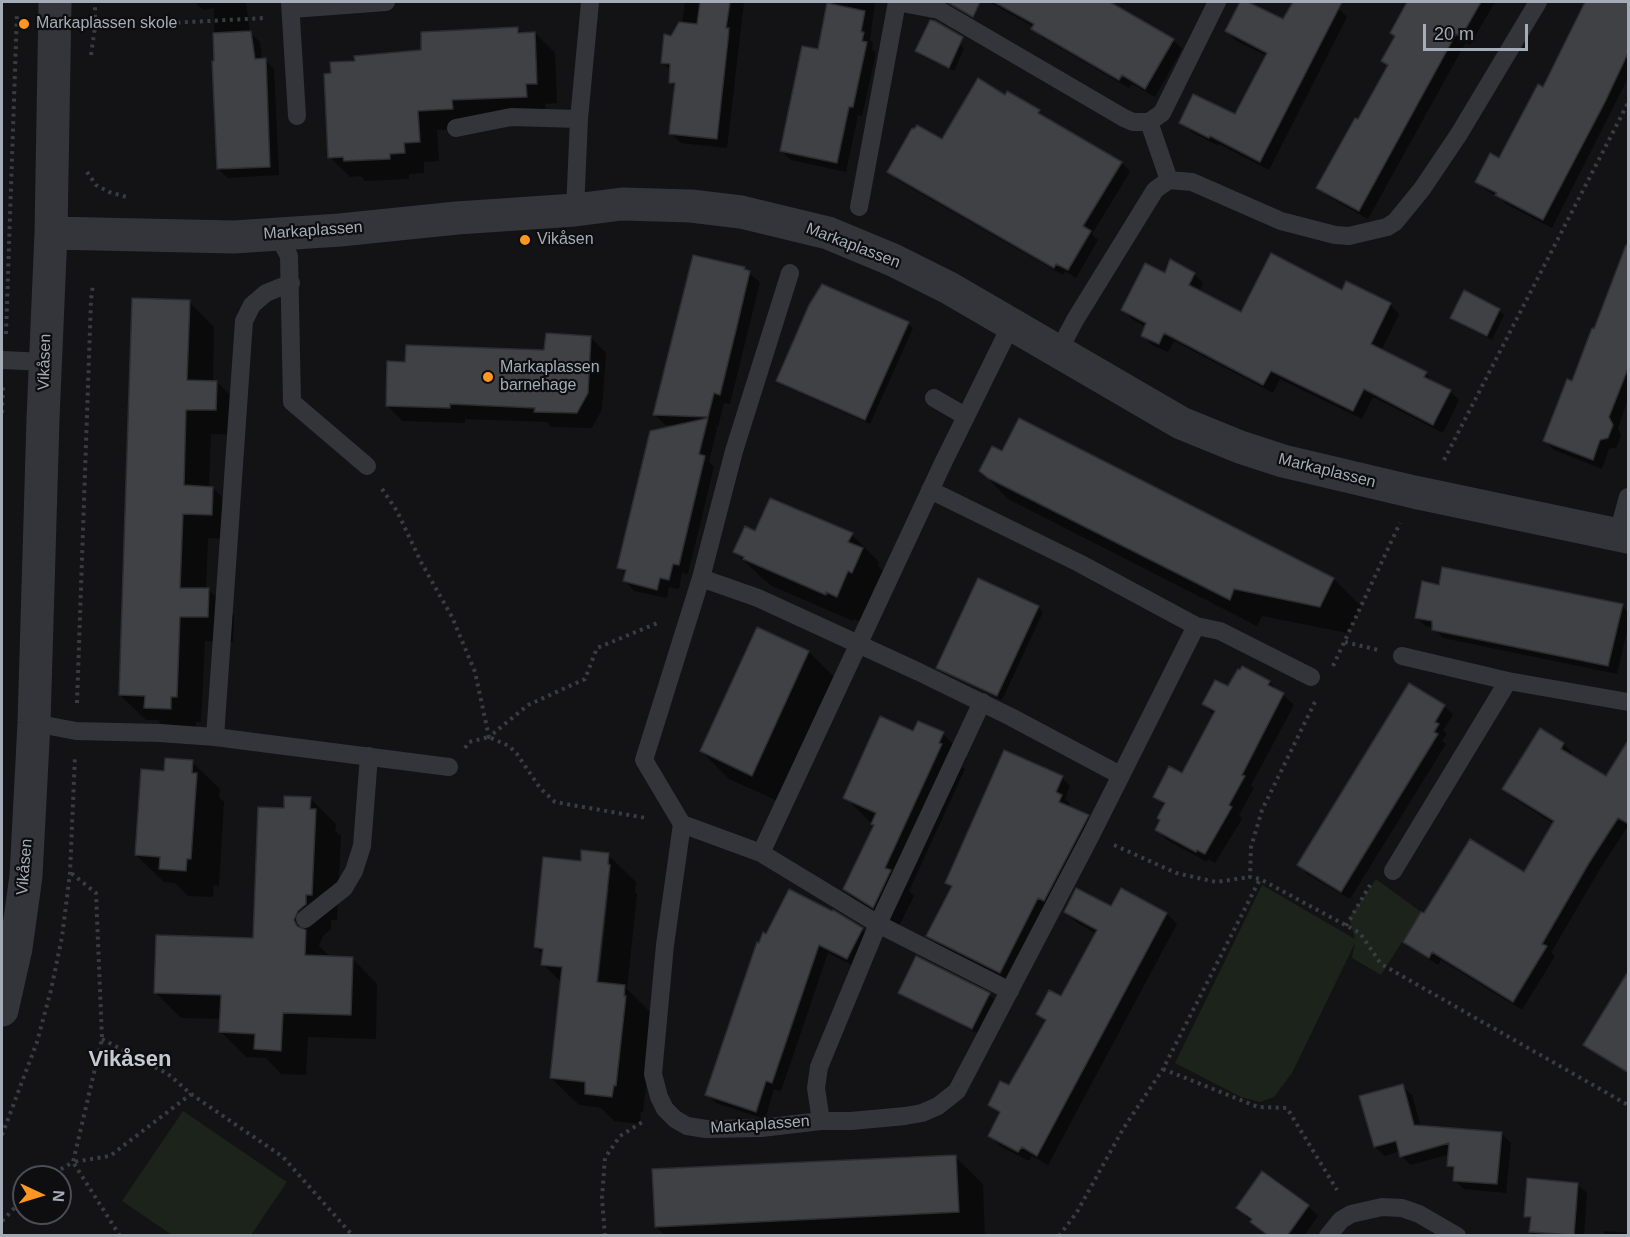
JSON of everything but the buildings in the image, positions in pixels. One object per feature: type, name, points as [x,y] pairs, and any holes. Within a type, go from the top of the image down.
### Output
[{"type":"street","name":"Vikåsen","points":[[2,1010],[16,948],[26,876],[51,232],[55,2]]},
{"type":"street","name":"Markaplassen","points":[[51,232],[234,237],[340,230],[622,204],[691,206],[741,212],[828,233],[893,260],[949,288],[1181,423],[1240,447],[1283,461],[1414,492],[1623,535]]},
{"type":"lane","points":[[297,116],[291,5],[387,2]]},
{"type":"lane","points":[[575,210],[579,119],[590,2]]},
{"type":"lane","points":[[858,207],[897,2],[939,10],[1124,118],[1133,122],[1149,122],[1162,112],[1217,2]]},
{"type":"lane","points":[[1058,352],[1075,320],[1155,190],[1169,180],[1192,182],[1281,220],[1316,231],[1349,236],[1387,227],[1395,222],[1422,189],[1453,143],[1538,2]]},
{"type":"lane","points":[[456,128],[511,117],[579,119]]},
{"type":"lane","points":[[1149,122],[1169,180]]},
{"type":"lane","points":[[277,234],[289,256],[292,402],[367,466]]},
{"type":"lane","points":[[665,1108],[659,1097],[653,1074],[665,945],[682,824],[644,760],[701,578],[734,451],[790,273]]},
{"type":"lane","points":[[215,737],[244,321],[252,305],[266,293],[291,283]]},
{"type":"lane","points":[[761,853],[857,644],[965,416],[1011,325]]},
{"type":"lane","points":[[3,361],[45,362]]},
{"type":"lane","points":[[934,398],[965,416]]},
{"type":"lane","points":[[930,490],[1079,563],[1196,626],[1220,632],[1318,680]]},
{"type":"lane","name":"Markaplassen","points":[[1623,535],[1629,497]]},
{"type":"lane","points":[[701,578],[758,598],[982,702],[1120,775]]},
{"type":"lane","name":"Markaplassen","points":[[665,1108],[675,1119],[687,1126],[706,1129],[761,1128],[821,1120],[851,1121],[905,1116],[922,1113],[946,1101],[957,1091],[1010,991],[1196,626]]},
{"type":"lane","points":[[1402,657],[1508,681],[1629,702]]},
{"type":"lane","points":[[1393,871],[1508,681]]},
{"type":"lane","points":[[821,1120],[816,1088],[819,1067],[878,924],[982,702]]},
{"type":"lane","points":[[33,723],[76,731],[215,737],[449,767]]},
{"type":"lane","points":[[305,919],[344,888],[354,871],[362,846],[369,756]]},
{"type":"lane","points":[[682,824],[761,853],[878,924],[1010,991]]},
{"type":"lane","points":[[1328,1236],[1341,1220],[1351,1214],[1382,1207],[1402,1208],[1419,1214],[1457,1236]]},
{"type":"path","points":[[2,413],[18,2]]},
{"type":"path","points":[[95,27],[265,18],[291,5]]},
{"type":"path","points":[[1444,460],[1629,103]]},
{"type":"path","points":[[367,466],[397,511],[420,562],[452,618],[475,672],[489,737]]},
{"type":"path","points":[[1250,877],[1251,847],[1262,810],[1318,680],[1345,642],[1414,492]]},
{"type":"path","points":[[449,767],[469,742],[489,737],[528,705],[585,679],[597,648],[691,609]]},
{"type":"path","points":[[1345,642],[1402,657]]},
{"type":"path","points":[[489,737],[509,746],[540,788],[555,802],[682,824]]},
{"type":"path","points":[[1091,835],[1176,873],[1216,882],[1250,877],[1260,879],[1360,933],[1381,964],[1629,1105]]},
{"type":"path","points":[[1346,926],[1376,875],[1393,871]]},
{"type":"path","points":[[70,873],[96,892],[102,1039],[73,1162],[120,1236]]},
{"type":"path","points":[[1059,1236],[1077,1212],[1123,1129],[1163,1069],[1260,879]]},
{"type":"path","points":[[102,1039],[168,1074],[191,1094],[283,1157],[353,1236]]},
{"type":"path","points":[[1163,1069],[1258,1107],[1287,1108],[1351,1214]]},
{"type":"path","points":[[68,1165],[73,1162],[110,1156],[191,1094]]},
{"type":"path","points":[[604,1236],[602,1198],[605,1158],[620,1136],[665,1108]]},
{"type":"shaded area","points":[[1376,879],[1421,912],[1381,975],[1352,958],[1355,943],[1292,1073],[1274,1097],[1260,1102],[1241,1097],[1175,1063],[1262,885],[1355,939],[1349,918]]},
{"type":"shaded area","points":[[183,1111],[287,1182],[251,1235],[172,1235],[122,1201]]},
{"type":"place","name":"Markaplassen skole","points":[[24,24]]},
{"type":"place","name":"Vikåsen","points":[[525,240]]},
{"type":"place","name":"Markaplassen barnehage","points":[[488,377]]},
{"type":"district","name":"Vikåsen","points":[[130,1060]]}]
